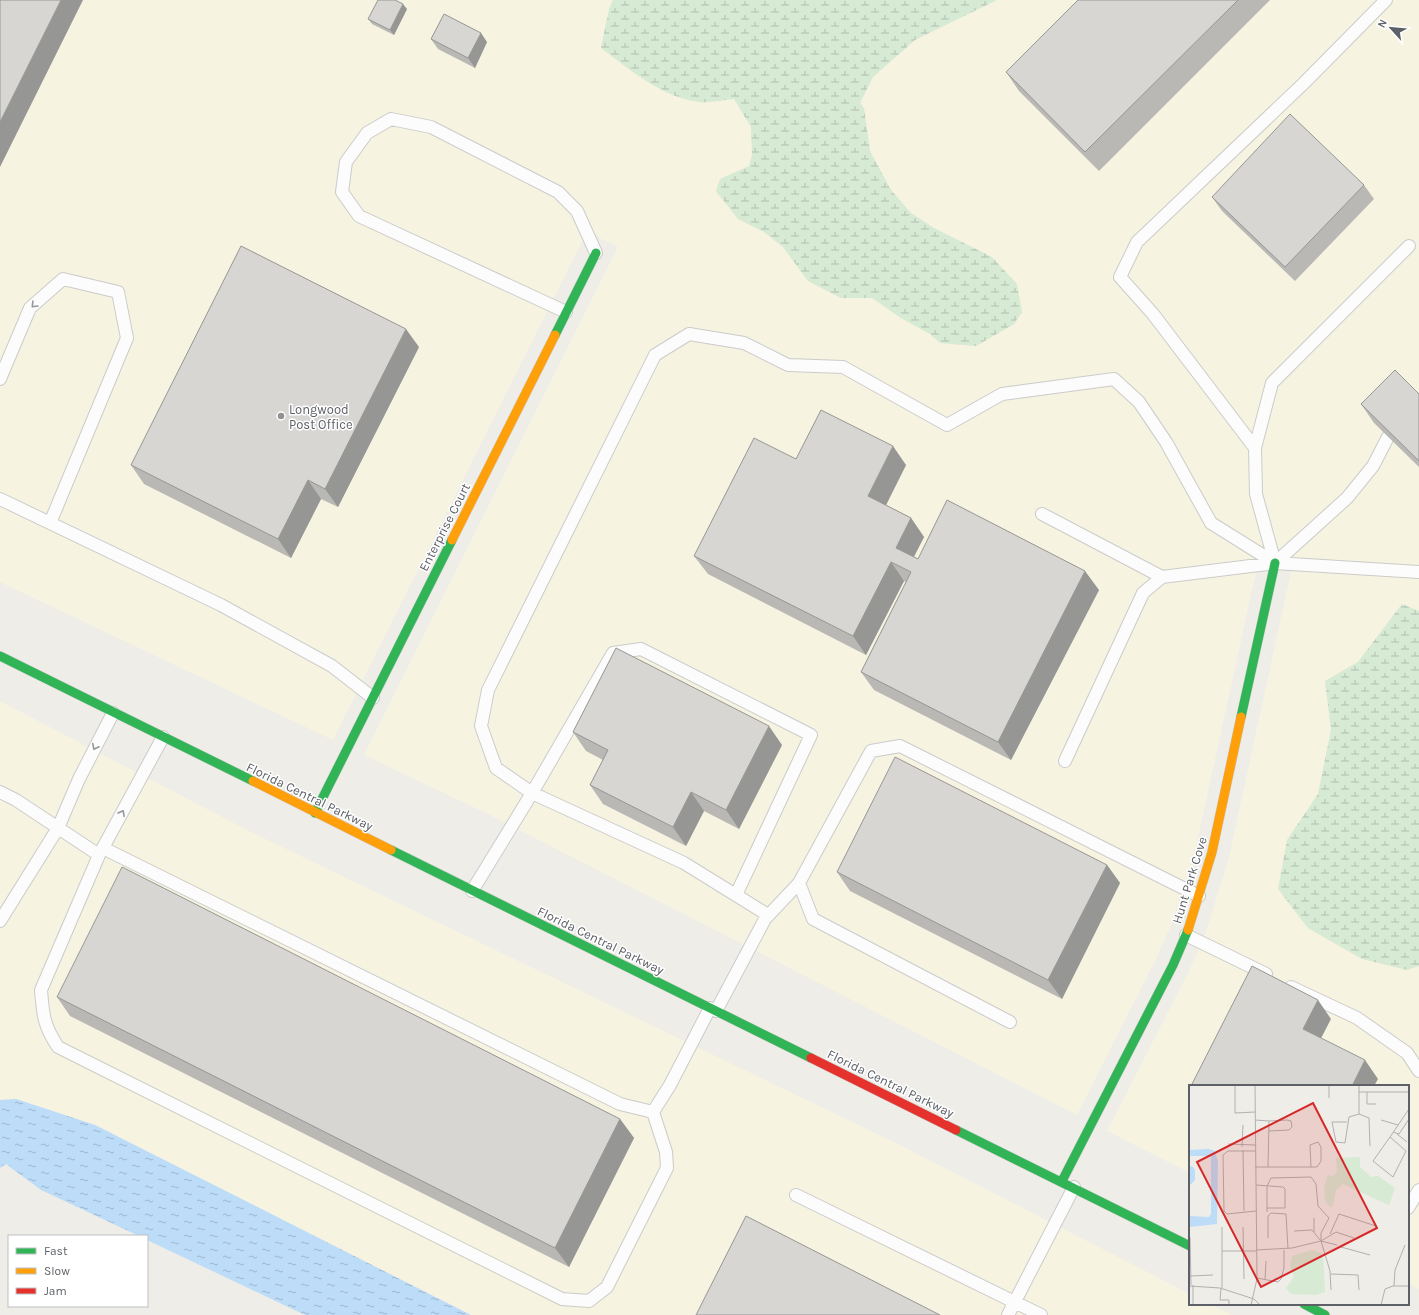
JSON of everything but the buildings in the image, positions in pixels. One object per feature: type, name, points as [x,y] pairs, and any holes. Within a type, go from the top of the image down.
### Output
[{"type":"street","name":"Enterprise Court","points":[[315,813],[596,253]]},
{"type":"street","name":"Hunt Park Cove","points":[[1062,1181],[1186,935],[1212,852],[1275,563]]},
{"type":"street","name":"Florida Central Parkway","points":[[0,656],[472,891],[1062,1181],[1189,1245]]},
{"type":"street","points":[[1307,1305],[1324,1311]]},
{"type":"lane","points":[[1255,448],[1153,314],[1120,277],[1137,242],[1304,83],[1386,0]]},
{"type":"lane","points":[[566,312],[359,216],[342,192],[346,162],[367,133],[391,119],[431,126],[558,192],[577,211],[596,253]]},
{"type":"lane","points":[[1275,563],[1256,494],[1255,448],[1272,383],[1410,246]]},
{"type":"lane","points":[[0,379],[30,308],[63,279],[118,292],[127,338],[50,523]]},
{"type":"lane","points":[[768,915],[684,863],[532,793],[496,768],[481,726],[488,690],[655,355],[689,334],[744,343],[788,365],[843,367],[948,425],[1002,394],[1114,380],[1139,402],[1166,442],[1211,523],[1275,563]]},
{"type":"lane","points":[[1275,563],[1348,498],[1373,466],[1388,438]]},
{"type":"lane","points":[[0,500],[221,605],[332,666],[373,698]]},
{"type":"lane","points":[[1042,514],[1162,577]]},
{"type":"lane","points":[[1065,761],[1143,593],[1162,577],[1275,563],[1419,572]]},
{"type":"lane","points":[[472,891],[532,793],[613,653],[642,649],[811,734],[736,895]]},
{"type":"lane","points":[[0,921],[58,828],[79,779],[113,712]]},
{"type":"lane","points":[[163,738],[101,851],[42,990],[42,1009],[46,1030],[58,1047],[562,1299],[589,1301],[607,1287],[667,1168],[666,1152],[653,1112]]},
{"type":"lane","points":[[653,1112],[768,915],[800,883],[871,751],[900,746],[1199,896]]},
{"type":"lane","points":[[0,792],[16,800],[58,828],[101,851],[620,1104],[653,1112]]},
{"type":"lane","points":[[800,883],[812,919],[1010,1022]]},
{"type":"lane","points":[[1186,935],[1357,1018],[1407,1053],[1419,1071]]},
{"type":"lane","points":[[1008,1315],[1074,1187]]},
{"type":"lane","points":[[1409,1206],[1419,1190]]},
{"type":"lane","points":[[796,1195],[1041,1315]]},
{"type":"shaded area","points":[[0,0],[613,0],[609,9],[601,48],[702,102],[734,99],[751,127],[752,155],[749,166],[720,179],[738,219],[764,232],[783,247],[808,281],[841,298],[872,298],[901,318],[930,334],[940,343],[976,346],[1014,324],[1022,312],[934,228],[911,213],[891,190],[870,151],[864,108],[860,103],[873,77],[915,40],[997,0],[1419,0],[1419,611],[1402,604],[1358,662],[1325,681],[1331,730],[1318,794],[1287,840],[1308,928],[1362,959],[1407,970],[1419,966],[1419,1289],[1409,1284],[1409,1085],[1189,1085],[1189,1172],[1107,1131],[1188,973],[1205,935],[1229,857],[1295,553],[1262,544],[1196,847],[1172,923],[1157,957],[1077,1115],[488,814],[364,755],[618,247],[587,232],[333,740],[0,582]]},
{"type":"shaded area","points":[[0,701],[249,831],[900,1145],[1189,1293],[1189,1305],[1212,1305],[1232,1315],[471,1315],[95,1125],[17,1099],[0,1100]]},
{"type":"green space","points":[[613,0],[997,0],[915,40],[873,77],[860,103],[864,108],[870,151],[891,190],[911,213],[934,228],[992,257],[1017,284],[1022,312],[1014,324],[976,346],[940,343],[930,334],[901,318],[872,298],[841,298],[808,281],[783,247],[764,232],[738,219],[716,191],[720,179],[749,166],[752,155],[751,127],[734,99],[700,102],[673,95],[635,74],[601,48],[609,9]]},
{"type":"green space","points":[[1402,604],[1419,611],[1419,966],[1407,970],[1362,959],[1308,928],[1278,889],[1287,840],[1318,794],[1331,730],[1325,681],[1358,662]]},
{"type":"water","points":[[16,1099],[95,1125],[471,1315],[305,1315],[148,1240],[148,1235],[137,1235],[41,1190],[6,1164],[0,1168],[0,1100]]},
{"type":"traffic: fast","points":[[555,335],[596,253]]},
{"type":"traffic: fast","points":[[315,813],[452,540]]},
{"type":"traffic: fast","points":[[1241,717],[1275,563]]},
{"type":"traffic: fast","points":[[0,656],[253,781]]},
{"type":"traffic: fast","points":[[391,850],[811,1058]]},
{"type":"traffic: fast","points":[[1062,1181],[1173,965],[1188,930]]},
{"type":"traffic: fast","points":[[956,1130],[1189,1246]]},
{"type":"traffic: fast","points":[[1306,1305],[1325,1315]]},
{"type":"traffic: slow","points":[[452,540],[555,335]]},
{"type":"traffic: slow","points":[[1188,930],[1212,852],[1241,717]]},
{"type":"traffic: slow","points":[[253,781],[391,850]]},
{"type":"traffic: jam","points":[[811,1058],[956,1130]]},
{"type":"place","name":"Longwood Post Office","points":[[281,416]]}]
